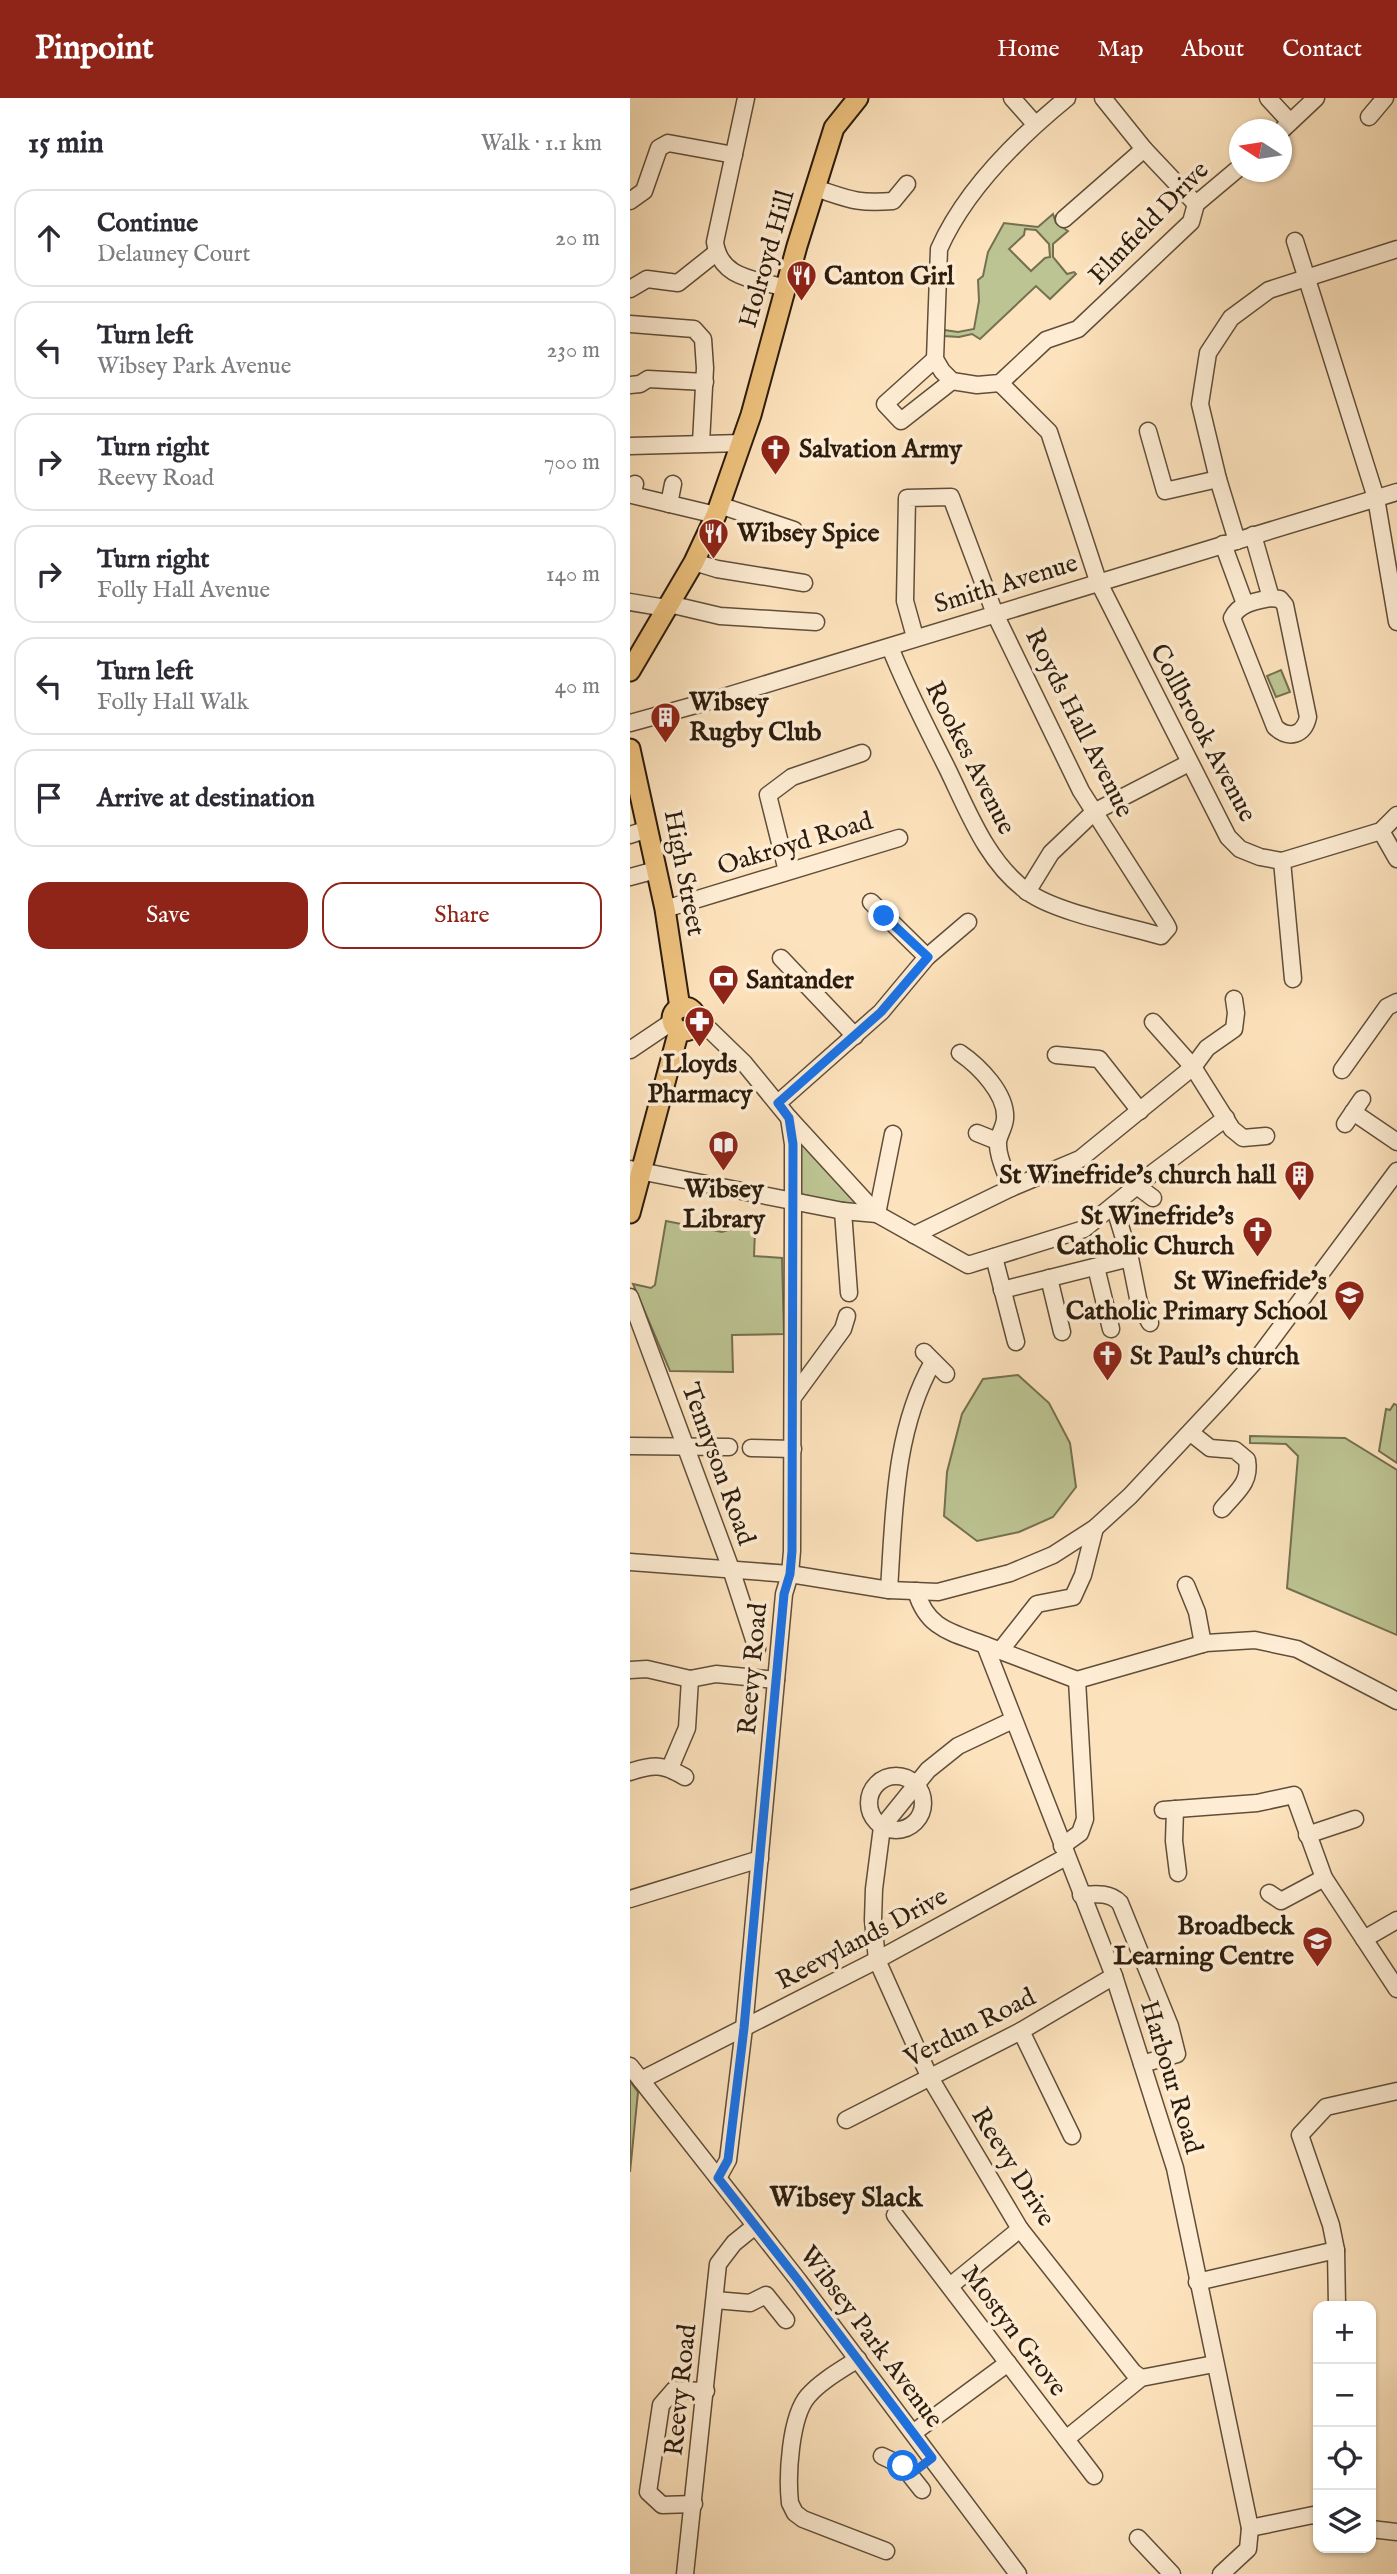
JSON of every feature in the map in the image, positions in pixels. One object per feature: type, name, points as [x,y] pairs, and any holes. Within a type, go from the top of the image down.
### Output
[{"type":"main road","name":"Holroyd Hill","points":[[742,443],[785,288],[834,128],[858,98]]},
{"type":"main road","points":[[630,671],[694,562],[718,510],[742,443]]},
{"type":"main road","name":"High Street","points":[[630,749],[639,832],[656,870],[665,909],[682,1020]]},
{"type":"main road","points":[[630,1213],[635,1170],[682,1020]]},
{"type":"street","points":[[746,98],[715,242],[717,252],[721,262],[733,273],[785,288]]},
{"type":"street","points":[[1012,98],[1035,124]]},
{"type":"street","points":[[1000,383],[977,385],[952,381],[935,359],[939,249],[946,234],[990,170],[1035,124],[1067,98]]},
{"type":"street","points":[[1104,98],[1143,149],[1196,204]]},
{"type":"street","points":[[1268,98],[1282,119]]},
{"type":"street","points":[[1292,120],[1316,98]]},
{"type":"street","points":[[1368,117],[1385,98]]},
{"type":"street","points":[[630,201],[644,191],[659,148],[668,143],[734,155]]},
{"type":"street","points":[[1065,219],[1143,149]]},
{"type":"street","name":"Elmfield Drive","points":[[1000,383],[1046,340],[1078,329],[1191,222],[1196,204],[1229,176]]},
{"type":"street","points":[[815,188],[867,203],[893,201],[907,184]]},
{"type":"street","points":[[1295,241],[1376,498],[1397,622]]},
{"type":"street","points":[[1245,604],[1200,404],[1208,353],[1231,318],[1269,290],[1397,249]]},
{"type":"street","points":[[630,289],[647,279],[678,283],[717,252]]},
{"type":"street","points":[[630,324],[694,329],[703,340],[705,382],[701,443]]},
{"type":"street","points":[[935,359],[885,404],[901,421],[952,381]]},
{"type":"street","points":[[630,384],[640,384],[648,379],[705,382]]},
{"type":"street","name":"Collbrook Avenue","points":[[1000,383],[1049,432],[1098,581],[1228,837],[1240,849],[1260,857],[1282,861]]},
{"type":"street","points":[[1148,430],[1165,491],[1218,479]]},
{"type":"street","points":[[630,446],[742,443]]},
{"type":"street","points":[[669,504],[673,484]]},
{"type":"street","points":[[633,490],[669,504],[718,510],[794,530]]},
{"type":"street","name":"Smith Avenue","points":[[630,723],[717,699],[1397,492]]},
{"type":"street","name":"Royds Hall Avenue","points":[[915,637],[905,601],[907,498],[951,497],[995,614],[1081,791],[1166,924]]},
{"type":"street","points":[[1253,536],[1271,598]]},
{"type":"street","points":[[694,562],[717,569],[804,583]]},
{"type":"street","points":[[1271,598],[1280,599],[1285,605],[1307,717],[1301,732],[1294,734],[1275,727],[1232,618],[1245,604],[1271,598]]},
{"type":"street","points":[[630,602],[720,616],[816,622]]},
{"type":"street","name":"Rookes Avenue","points":[[890,646],[904,683],[986,846],[1007,872],[1027,892],[1046,903],[1160,936],[1168,928],[1166,924]]},
{"type":"street","points":[[787,871],[768,795],[792,777],[827,757],[862,752]]},
{"type":"street","points":[[1027,892],[1051,853],[1094,812],[1189,763]]},
{"type":"street","points":[[1293,979],[1282,861],[1381,831],[1397,815]]},
{"type":"street","points":[[1381,831],[1397,859]]},
{"type":"street","name":"Oakroyd Road","points":[[665,909],[899,838]]},
{"type":"street","points":[[630,877],[656,870]]},
{"type":"street","points":[[871,902],[928,957]]},
{"type":"street","points":[[778,1103],[881,1012],[928,957],[968,922]]},
{"type":"street","points":[[781,958],[855,1036]]},
{"type":"street","points":[[914,1235],[1080,1158],[1193,1067],[1207,1048],[1234,1030],[1234,999]]},
{"type":"street","points":[[1342,1070],[1387,1007],[1397,1002]]},
{"type":"street","points":[[630,1050],[682,1020],[718,1037],[877,1214],[968,1265],[1084,1229],[1226,1118]]},
{"type":"street","points":[[1153,1022],[1193,1067],[1232,1129],[1243,1138],[1266,1136]]},
{"type":"street","points":[[960,1053],[976,1064],[1003,1101],[1003,1130],[997,1141],[1012,1188]]},
{"type":"street","points":[[1056,1055],[1099,1059],[1140,1111]]},
{"type":"street","points":[[1353,1111],[1397,1143]]},
{"type":"street","name":"Reevy Road","points":[[718,2178],[728,2160],[744,2028],[784,1594],[790,1574],[792,1551],[793,1144],[789,1118]]},
{"type":"street","points":[[977,1133],[997,1141]]},
{"type":"street","points":[[877,1214],[893,1134]]},
{"type":"street","points":[[635,1170],[843,1211],[877,1214]]},
{"type":"street","points":[[630,1562],[790,1574],[889,1590],[938,1592],[1010,1573],[1052,1555],[1095,1528],[1191,1433],[1257,1359],[1397,1171]]},
{"type":"street","points":[[1137,1186],[1153,1198]]},
{"type":"street","points":[[1114,1206],[1130,1258],[1139,1303],[1150,1323]]},
{"type":"street","points":[[843,1211],[849,1293]]},
{"type":"street","points":[[994,1257],[1016,1342]]},
{"type":"street","points":[[1002,1290],[1130,1258]]},
{"type":"street","points":[[1096,1267],[1111,1329]]},
{"type":"street","points":[[1049,1278],[1062,1332]]},
{"type":"street","name":"Tennyson Road","points":[[630,1297],[731,1569],[757,1649]]},
{"type":"street","points":[[794,1396],[843,1329],[847,1315]]},
{"type":"street","points":[[889,1590],[895,1499],[908,1421],[929,1357],[946,1374]]},
{"type":"street","points":[[1191,1433],[1210,1448],[1235,1450],[1247,1460],[1249,1473],[1244,1483],[1222,1508]]},
{"type":"street","points":[[630,1446],[729,1447]]},
{"type":"street","points":[[751,1448],[793,1449]]},
{"type":"street","points":[[992,1648],[1037,1604],[1073,1597],[1083,1575],[1095,1528]]},
{"type":"street","points":[[1186,1585],[1197,1612],[1203,1643]]},
{"type":"street","points":[[916,1591],[925,1615],[944,1629],[1077,1680],[1203,1643],[1255,1640],[1297,1649],[1397,1701]]},
{"type":"street","points":[[938,1592],[936,1618],[944,1629]]},
{"type":"street","name":"Harbour Road","points":[[992,1648],[1013,1720],[1114,1976],[1175,2168],[1250,2528]]},
{"type":"street","points":[[630,1670],[647,1669],[690,1679],[716,1674],[776,1680]]},
{"type":"street","points":[[670,1768],[687,1728],[690,1679]]},
{"type":"street","name":"Reevylands Drive","points":[[641,2080],[877,1960],[1064,1851],[1080,1833],[1085,1819],[1077,1680]]},
{"type":"street","points":[[882,1827],[928,1770],[958,1746],[1013,1720]]},
{"type":"street","points":[[630,1772],[659,1765],[685,1777]]},
{"type":"street","points":[[890,1776],[900,1776],[916,1784],[923,1800],[920,1817],[907,1829],[890,1830],[882,1827],[870,1813],[870,1794],[874,1786],[890,1776]]},
{"type":"street","points":[[1178,1872],[1169,1809],[1256,1803],[1294,1795],[1324,1878],[1397,1989]]},
{"type":"street","points":[[1307,1835],[1355,1819]]},
{"type":"street","name":"Reevy Drive","points":[[882,1827],[874,1889],[873,1920],[877,1960],[929,2076],[1020,2230],[1133,2372],[1141,2378]]},
{"type":"street","points":[[630,1899],[760,1859]]},
{"type":"street","points":[[1269,1893],[1282,1901],[1324,1878]]},
{"type":"street","points":[[1082,1895],[1109,1895],[1120,1903],[1170,2026],[1177,2054],[1142,2064]]},
{"type":"street","points":[[1364,1939],[1397,1920]]},
{"type":"street","name":"Verdun Road","points":[[846,2120],[1021,2031],[1114,1976]]},
{"type":"street","points":[[1021,2031],[1072,2136]]},
{"type":"street","name":"Wibsey Park Avenue","points":[[630,2066],[858,2359],[1016,2573]]},
{"type":"street","points":[[1337,2301],[1331,2225],[1300,2135],[1326,2107],[1397,2091]]},
{"type":"street","name":"Mostyn Grove","points":[[895,2215],[1094,2476]]},
{"type":"street","name":"Reevy Road","points":[[685,2574],[718,2264],[734,2243],[755,2226]]},
{"type":"street","points":[[950,2286],[1020,2230]]},
{"type":"street","points":[[1197,2281],[1335,2250]]},
{"type":"street","points":[[715,2300],[750,2303],[762,2288],[786,2320]]},
{"type":"street","points":[[858,2359],[819,2386],[807,2397],[799,2412],[795,2427],[790,2503],[795,2513],[803,2519],[886,2550]]},
{"type":"street","points":[[913,2433],[1008,2363]]},
{"type":"street","points":[[1066,2439],[1141,2378],[1214,2364]]},
{"type":"street","points":[[694,2504],[662,2505],[648,2492],[661,2405],[674,2390],[705,2391]]},
{"type":"street","points":[[882,2456],[911,2474],[922,2490]]},
{"type":"street","points":[[911,2474],[932,2458]]},
{"type":"street","points":[[1221,2574],[1248,2549],[1250,2528],[1313,2515]]},
{"type":"street","points":[[1376,2530],[1397,2532]]},
{"type":"street","points":[[1138,2538],[1172,2574]]},
{"type":"green space","points":[[1053,214],[1056,223],[1068,231],[1053,244],[1053,257],[1067,274],[1076,274],[1050,299],[1036,286],[980,339],[972,334],[944,336],[944,330],[958,332],[974,329],[979,301],[978,280],[983,276],[988,252],[1004,223],[1038,227]],"holes":[[[1025,229],[1036,230],[1049,244],[1050,257],[1045,258],[1031,271],[1009,249],[1024,235]]]},
{"type":"green space","points":[[1281,670],[1290,692],[1276,697],[1267,676]]},
{"type":"green space","points":[[801,1143],[856,1203],[854,1206],[800,1194]]},
{"type":"green space","points":[[666,1221],[722,1232],[731,1229],[755,1230],[754,1256],[782,1258],[784,1334],[732,1335],[733,1372],[670,1371],[633,1284],[651,1288],[655,1285]]},
{"type":"green space","points":[[1018,1375],[1049,1403],[1070,1443],[1076,1487],[1053,1517],[1019,1532],[977,1541],[944,1516],[947,1472],[962,1414],[983,1379]]},
{"type":"green space","points":[[1394,1404],[1397,1405],[1397,1463],[1379,1451],[1386,1409],[1390,1410]]},
{"type":"green space","points":[[1250,1436],[1345,1438],[1397,1470],[1397,1635],[1287,1588],[1298,1456],[1286,1444],[1250,1443]]},
{"type":"green space","points":[[630,2081],[638,2092],[630,2172]]},
{"type":"place","name":"Canton Girl","points":[[801,303]]},
{"type":"place","name":"Salvation Army","points":[[776,476]]},
{"type":"place","name":"Wibsey Spice","points":[[714,560]]},
{"type":"place","name":"Wibsey Rugby Club","points":[[666,744]]},
{"type":"place","name":"Santander","points":[[723,1007]]},
{"type":"place","name":"Lloyds Pharmacy","points":[[700,1048]]},
{"type":"place","name":"Wibsey Library","points":[[724,1173]]},
{"type":"place","name":"St Winefride's church hall","points":[[1299,1202]]},
{"type":"place","name":"St Winefride's Catholic Church","points":[[1257,1258]]},
{"type":"place","name":"St Winefride's Catholic Primary School","points":[[1350,1323]]},
{"type":"place","name":"St Paul's church","points":[[1107,1383]]},
{"type":"place","name":"Broadbeck Learning Centre","points":[[1317,1968]]},
{"type":"district","name":"Wibsey Slack","points":[[846,2198]]},
{"type":"route","points":[[884,916],[928,957],[881,1012],[778,1103],[789,1118],[793,1144],[792,1551],[790,1574],[784,1594],[733,2127],[728,2160],[718,2178],[932,2458],[911,2474],[903,2466]]}]
